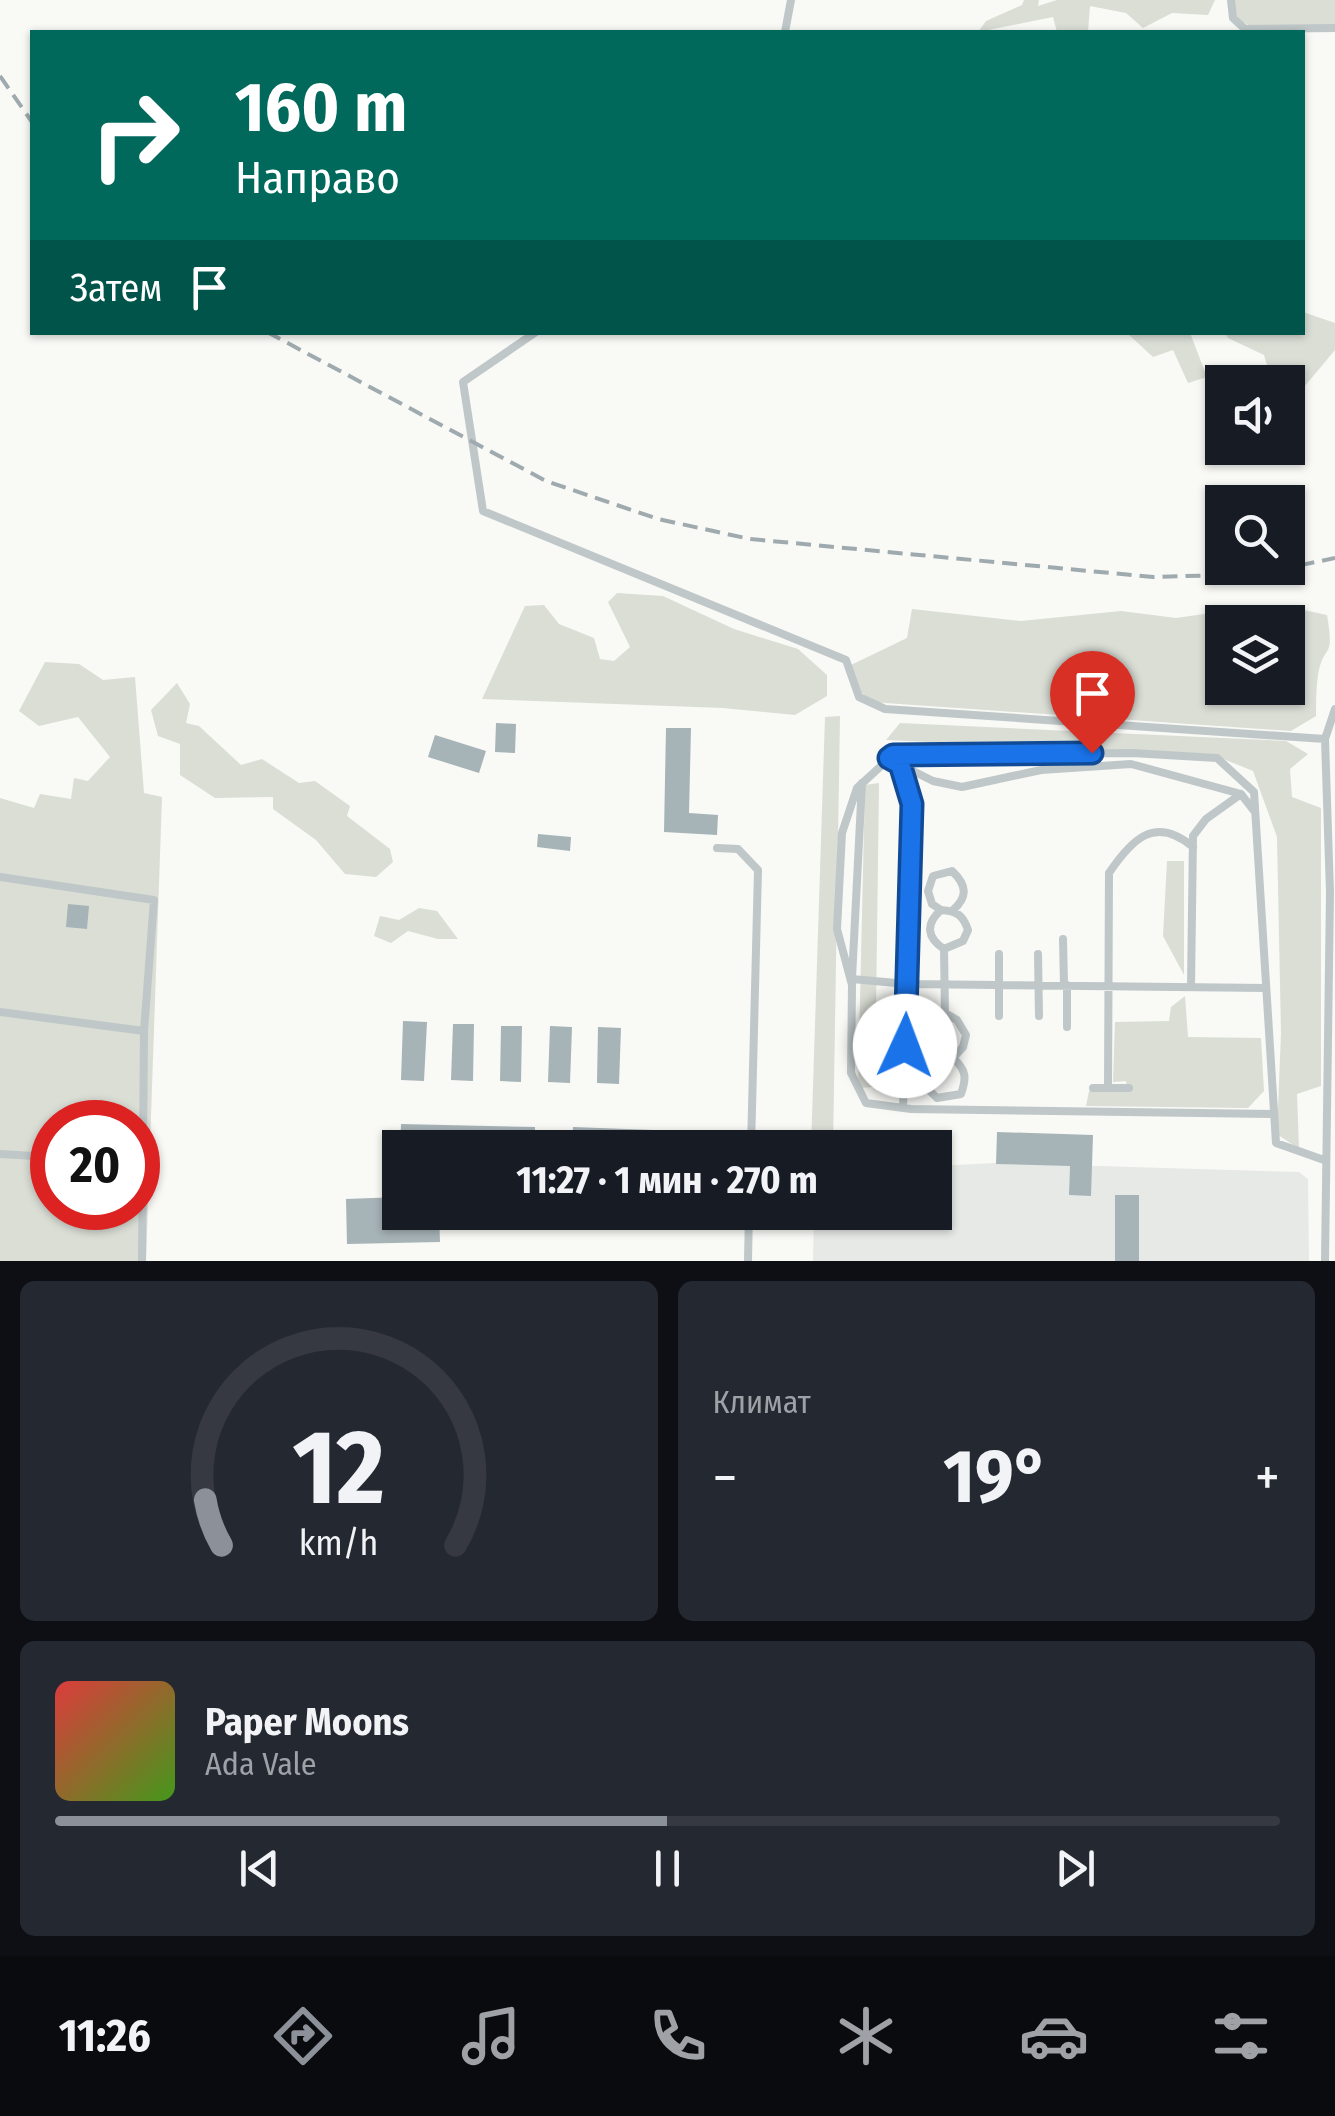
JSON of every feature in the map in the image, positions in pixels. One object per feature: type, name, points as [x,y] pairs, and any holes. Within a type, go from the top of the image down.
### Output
[{"type":"lane","points":[[785,30],[791,0]]},
{"type":"lane","points":[[1231,0],[1233,18],[1244,29],[1335,28]]},
{"type":"lane","points":[[532,335],[463,382],[483,511],[846,660],[859,697],[884,709],[1325,740]]},
{"type":"lane","points":[[1325,1261],[1330,892],[1325,740],[1335,709]]},
{"type":"lane","points":[[852,982],[837,929],[842,833],[857,788],[893,755],[1132,752],[1217,758],[1254,792],[1276,1143],[1324,1160]]},
{"type":"lane","points":[[889,758],[932,780],[962,787],[1041,770],[1131,764],[1241,794],[1255,812]]},
{"type":"lane","points":[[900,764],[912,804],[903,1108]]},
{"type":"lane","points":[[862,783],[851,1074],[866,1103],[903,1108],[1274,1114]]},
{"type":"lane","points":[[1191,986],[1192,836],[1206,818],[1241,794]]},
{"type":"lane","points":[[1108,1088],[1109,873],[1128,846],[1150,832],[1176,833],[1192,848]]},
{"type":"lane","points":[[718,848],[738,849],[758,870],[751,1130]]},
{"type":"lane","points":[[944,950],[963,941],[968,930],[964,918],[953,910],[941,910],[932,904],[928,891],[933,876],[952,871],[962,880],[962,902],[953,910]]},
{"type":"lane","points":[[0,878],[154,900],[142,1100]]},
{"type":"lane","points":[[941,910],[932,918],[929,928],[933,942],[944,950]]},
{"type":"lane","points":[[1063,939],[1067,1027]]},
{"type":"lane","points":[[944,950],[945,1014]]},
{"type":"lane","points":[[999,954],[999,1016]]},
{"type":"lane","points":[[1038,954],[1039,1016]]},
{"type":"lane","points":[[852,982],[1266,988]]},
{"type":"lane","points":[[0,1012],[144,1031]]},
{"type":"lane","points":[[945,1014],[957,1020],[966,1035],[963,1047],[953,1058],[938,1060],[924,1072],[926,1088],[937,1098],[950,1099],[961,1094],[966,1080],[963,1068],[953,1058]]},
{"type":"lane","points":[[938,1060],[924,1036],[931,1022],[945,1014]]},
{"type":"lane","points":[[1092,1088],[1128,1088]]},
{"type":"lane","points":[[0,1154],[30,1156]]},
{"type":"lane","points":[[142,1230],[142,1261]]},
{"type":"lane","points":[[748,1261],[749,1230]]},
{"type":"shaded area","points":[[1024,0],[1039,0],[1038,6],[1057,0],[1215,0],[1208,15],[1172,13],[1143,28],[1126,13],[1090,6],[1088,30],[1056,30],[1053,17],[979,30],[986,21],[1022,5]]},
{"type":"shaded area","points":[[1231,0],[1335,0],[1335,25],[1250,26],[1234,17]]},
{"type":"shaded area","points":[[1305,313],[1335,323],[1335,350],[1305,386],[1305,365],[1267,365],[1264,355],[1226,335],[1305,335]]},
{"type":"shaded area","points":[[1129,335],[1191,335],[1205,378],[1188,383],[1173,350],[1153,357]]},
{"type":"shaded area","points":[[617,593],[663,596],[734,629],[798,649],[827,675],[827,696],[795,715],[723,708],[482,699],[525,606],[544,605],[559,624],[594,638],[600,659],[614,661],[630,647],[608,602]]},
{"type":"shaded area","points":[[912,609],[1021,621],[1121,611],[1176,618],[1205,614],[1205,705],[1305,705],[1305,610],[1327,615],[1330,640],[1318,675],[1316,716],[1291,731],[871,702],[851,682],[851,665],[907,638]]},
{"type":"shaded area","points":[[45,662],[79,664],[103,680],[135,677],[144,793],[162,797],[152,1100],[30,1100],[30,1230],[147,1230],[146,1261],[0,1261],[0,798],[34,808],[40,794],[71,799],[74,778],[88,781],[110,757],[78,717],[39,726],[19,711]]},
{"type":"shaded area","points":[[177,683],[190,704],[186,723],[199,726],[241,765],[262,759],[299,783],[315,781],[350,806],[347,816],[390,849],[393,862],[376,877],[345,874],[316,840],[273,809],[273,797],[215,798],[180,775],[180,744],[158,736],[151,710]]},
{"type":"shaded area","points":[[840,716],[833,1130],[812,1130],[825,717]]},
{"type":"shaded area","points":[[900,723],[1286,741],[1308,754],[1290,769],[1292,797],[1321,808],[1321,1086],[1297,1094],[1299,1149],[1277,1134],[1281,1033],[1277,837],[1253,771],[1211,754],[886,740]]},
{"type":"shaded area","points":[[879,783],[875,1087],[858,1088],[865,785]]},
{"type":"shaded area","points":[[1167,861],[1184,861],[1184,975],[1163,936]]},
{"type":"shaded area","points":[[419,908],[437,911],[458,939],[438,939],[408,931],[391,943],[374,936],[380,916],[399,920]]},
{"type":"shaded area","points":[[1185,996],[1188,1037],[1261,1038],[1264,1091],[1248,1108],[1086,1106],[1089,1091],[1127,1092],[1126,1081],[1113,1082],[1115,1022],[1169,1021],[1171,1007]]},
{"type":"shaded area","points":[[996,1163],[1299,1172],[1308,1179],[1309,1261],[813,1261],[814,1230],[952,1230],[952,1165]]},
{"type":"building","points":[[496,723],[516,724],[515,753],[495,752]]},
{"type":"building","points":[[666,728],[691,728],[689,813],[718,815],[717,835],[664,832]]},
{"type":"building","points":[[435,735],[486,751],[479,773],[428,757]]},
{"type":"building","points":[[538,834],[571,837],[570,851],[537,847]]},
{"type":"building","points":[[68,904],[89,906],[87,929],[66,927]]},
{"type":"building","points":[[403,1021],[427,1022],[424,1081],[401,1080]]},
{"type":"building","points":[[453,1024],[474,1024],[473,1081],[451,1080]]},
{"type":"building","points":[[501,1026],[522,1026],[521,1082],[500,1081]]},
{"type":"building","points":[[550,1026],[572,1027],[570,1083],[548,1082]]},
{"type":"building","points":[[598,1027],[621,1028],[619,1084],[597,1083]]},
{"type":"building","points":[[401,1124],[535,1127],[535,1130],[401,1130]]},
{"type":"building","points":[[573,1127],[653,1130],[573,1130]]},
{"type":"building","points":[[997,1132],[1093,1135],[1091,1196],[1069,1195],[1070,1166],[996,1164]]},
{"type":"building","points":[[1115,1195],[1139,1195],[1139,1261],[1115,1261]]},
{"type":"building","points":[[382,1198],[382,1230],[440,1230],[440,1242],[347,1244],[346,1199]]},
{"type":"railway","points":[[0,76],[30,119]]},
{"type":"railway","points":[[273,335],[546,481],[658,519],[750,539],[1153,577],[1258,574],[1335,558]]},
{"type":"route","points":[[905,1046],[912,804],[900,764],[889,758],[1092,753]]}]
